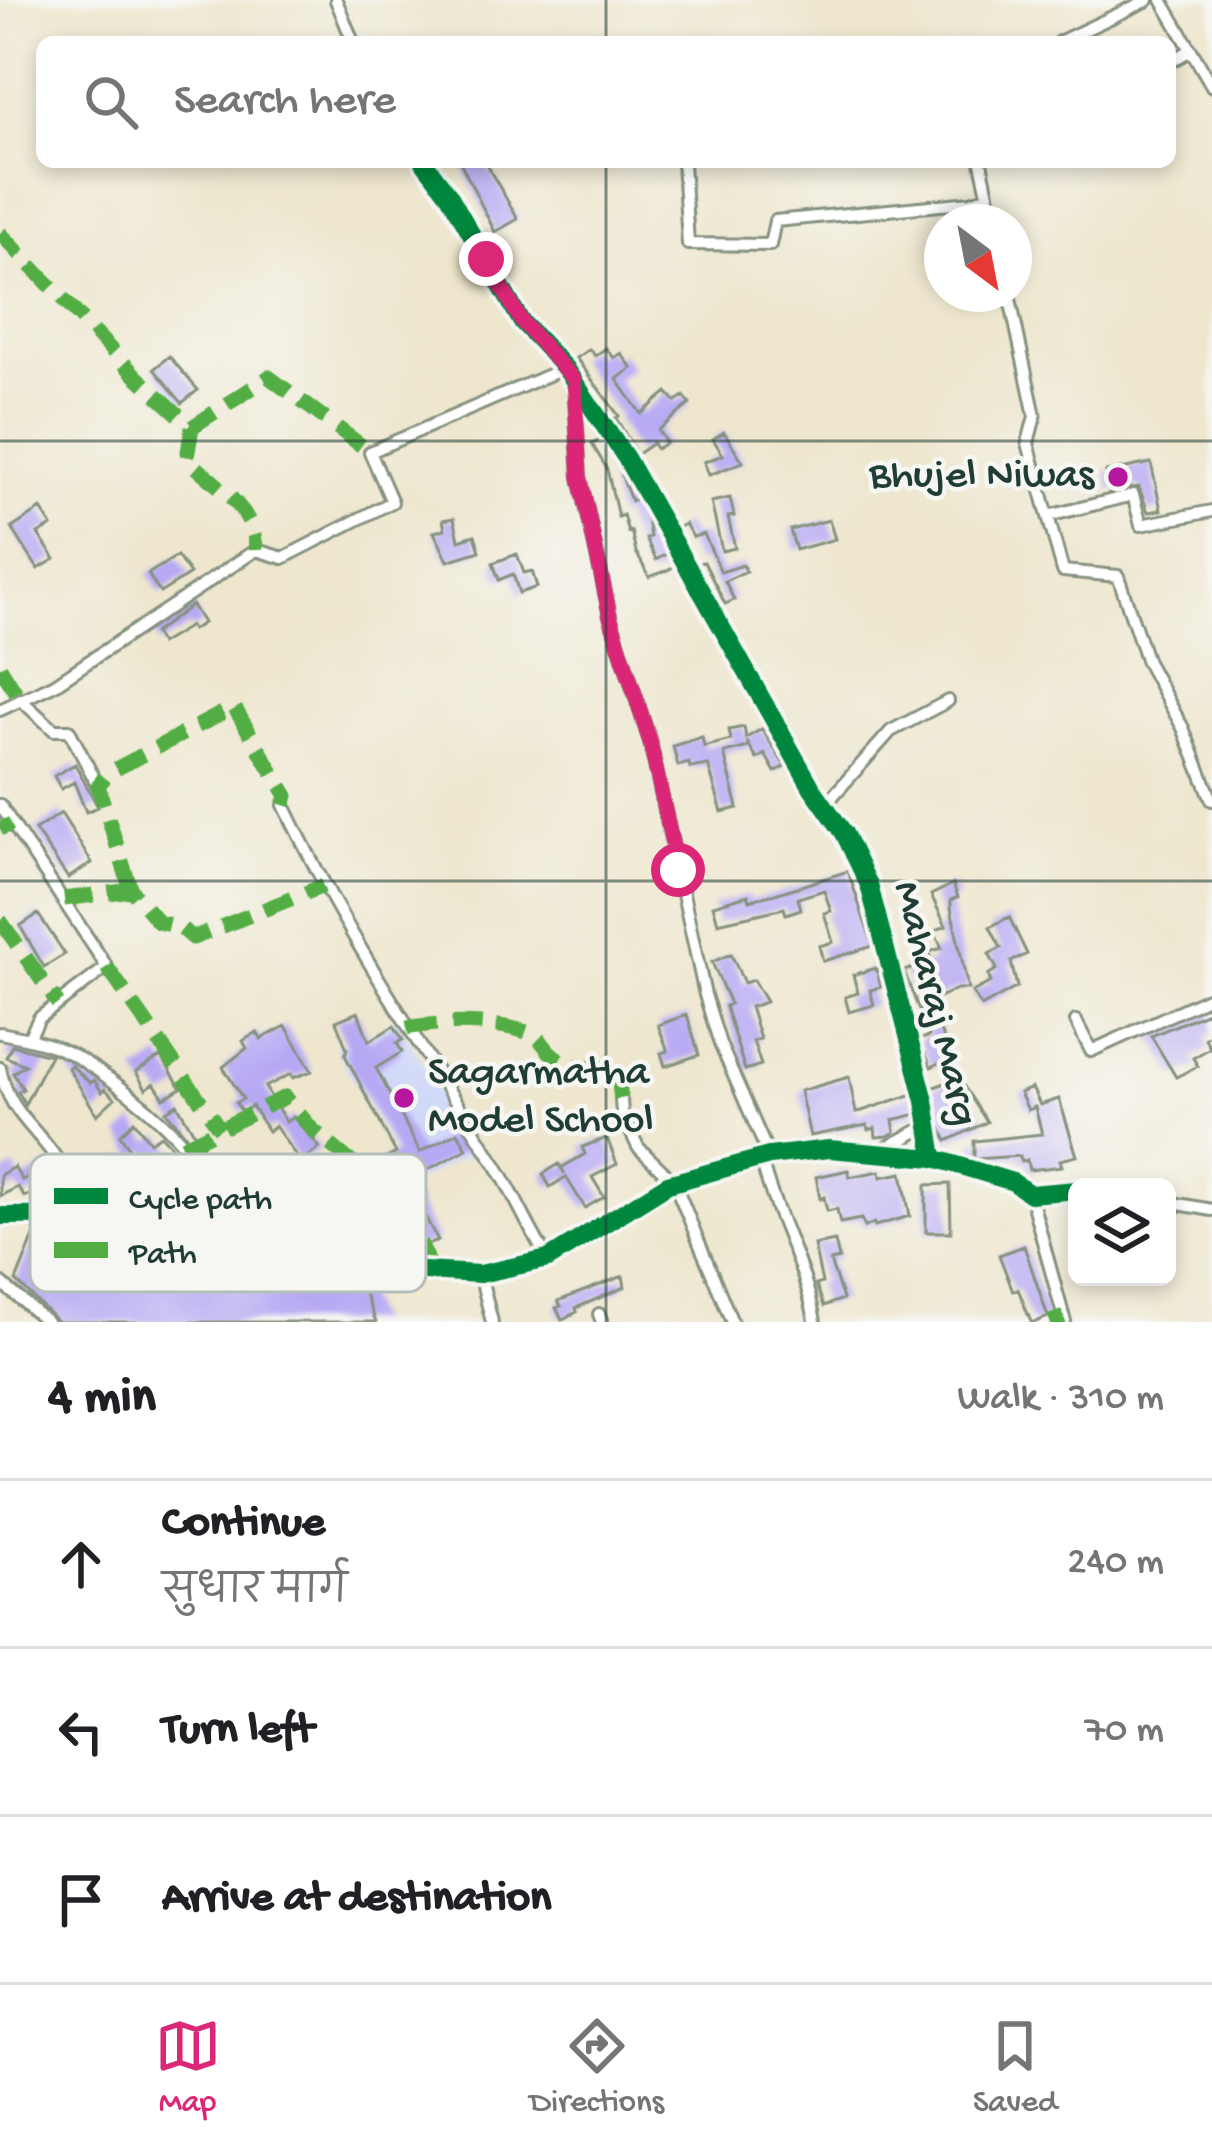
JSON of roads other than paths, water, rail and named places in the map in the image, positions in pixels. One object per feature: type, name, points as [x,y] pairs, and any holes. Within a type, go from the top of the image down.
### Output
[{"type":"street","points":[[336,0],[351,36]]},
{"type":"street","points":[[1072,36],[1148,0]]},
{"type":"street","points":[[1162,0],[1212,86]]},
{"type":"street","points":[[1176,59],[1189,51]]},
{"type":"street","name":"Maharaj Marg","points":[[429,168],[521,321],[574,380],[649,498],[824,806],[844,833],[869,885],[934,1158]]},
{"type":"street","points":[[683,168],[688,244],[770,245],[775,221],[970,202],[988,196]]},
{"type":"street","points":[[982,168],[990,204]]},
{"type":"street","points":[[1013,312],[1035,416],[1028,443],[1063,571],[1118,576],[1148,662],[1183,728],[1212,800]]},
{"type":"street","points":[[0,710],[55,684],[256,550],[283,558],[392,502],[370,452],[565,368]]},
{"type":"street","points":[[574,380],[580,477],[610,616],[650,742],[705,994],[765,1157],[786,1237],[809,1286],[815,1322]]},
{"type":"street","points":[[1048,515],[1133,495],[1141,525],[1212,511]]},
{"type":"street","points":[[20,699],[54,730],[69,730],[98,787]]},
{"type":"street","points":[[824,806],[891,731],[948,701]]},
{"type":"street","points":[[0,805],[107,967],[39,1018],[29,1038]]},
{"type":"street","points":[[284,806],[321,883],[499,1170],[548,1259]]},
{"type":"street","points":[[1076,1021],[1091,1051],[1212,996]]},
{"type":"street","points":[[0,1033],[29,1038],[77,1057],[129,1095],[190,1154]]},
{"type":"street","points":[[0,1068],[4,1090],[21,1120],[51,1154]]},
{"type":"street","points":[[621,1100],[622,1114],[638,1147],[674,1182],[732,1322]]},
{"type":"street","points":[[875,1153],[929,1125]]},
{"type":"street","points":[[426,1271],[480,1274],[548,1259],[674,1182],[765,1157],[830,1149],[934,1158],[1013,1182],[1030,1194],[1065,1322]]},
{"type":"street","points":[[1030,1194],[1068,1191]]},
{"type":"street","points":[[1176,1204],[1212,1210]]},
{"type":"street","points":[[480,1274],[492,1322]]},
{"type":"street","points":[[0,1282],[47,1322]]},
{"type":"place","name":"Bhujel Niwas","points":[[1118,477]]},
{"type":"place","name":"Sagarmatha Model School","points":[[404,1098]]}]
